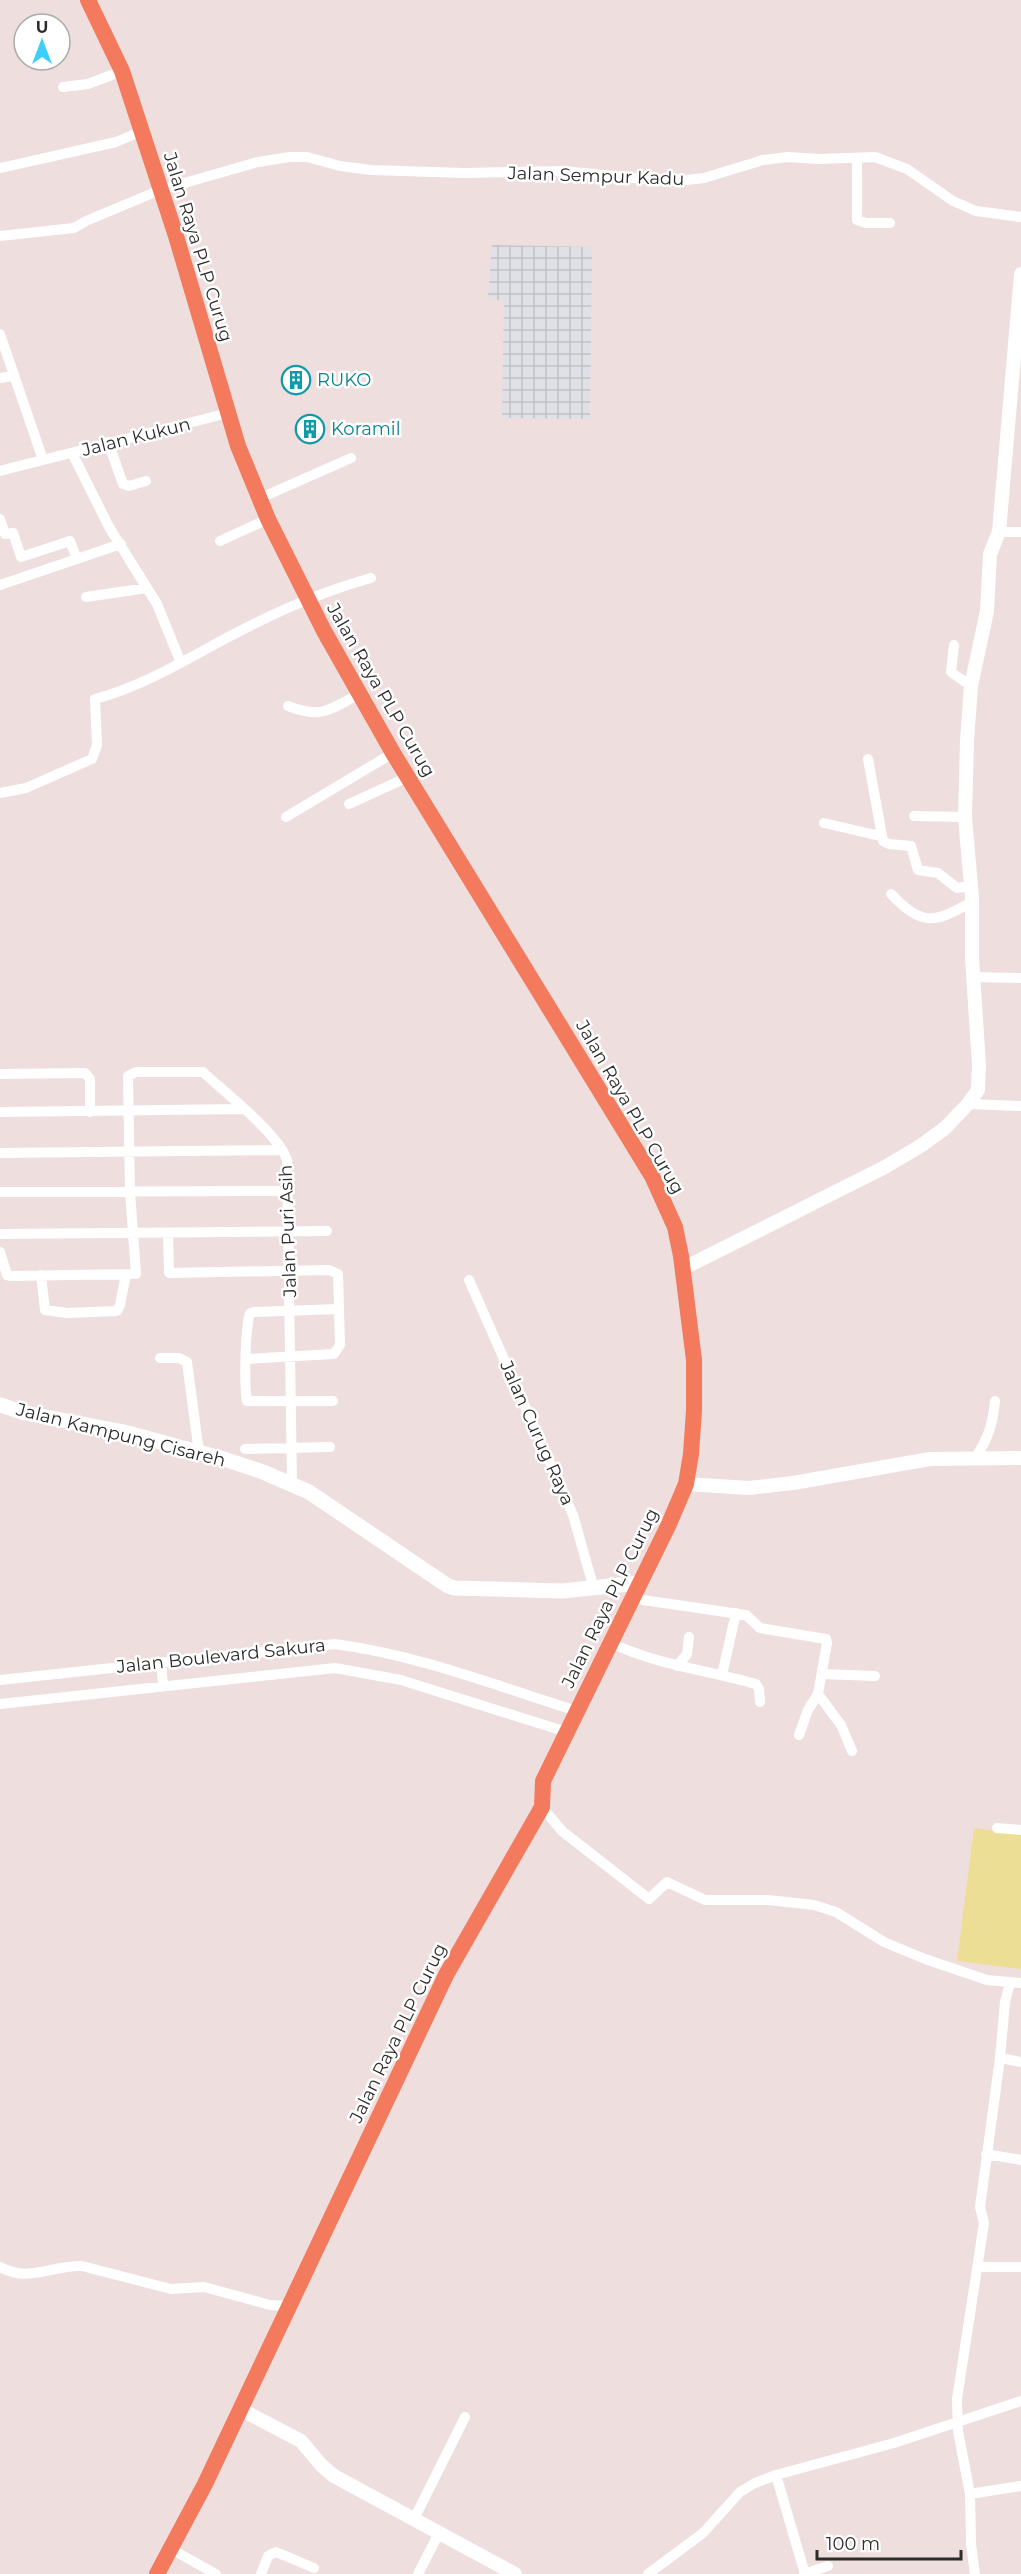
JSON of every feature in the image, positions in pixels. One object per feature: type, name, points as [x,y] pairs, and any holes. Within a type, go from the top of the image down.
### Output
[{"type":"main road","name":"Jalan Raya PLP Curug","points":[[88,0],[122,71],[176,236],[228,412],[247,469],[268,519],[307,599],[393,753],[652,1176],[675,1227],[684,1268],[694,1360],[693,1433],[686,1484],[669,1524],[543,1780],[542,1807],[446,1975],[240,2409],[157,2574]]},
{"type":"main road","name":"Jalan Kampung Cisareh","points":[[0,1405],[25,1413],[124,1432],[234,1462],[292,1483],[309,1492],[448,1586],[472,1590],[562,1591],[637,1588]]},
{"type":"street","points":[[63,87],[88,84],[122,71]]},
{"type":"street","points":[[0,168],[98,146],[142,131]]},
{"type":"street","name":"Jalan Sempur Kadu","points":[[0,236],[74,228],[160,190],[258,162],[290,157],[307,157],[340,166],[371,170],[563,171],[644,179],[687,180],[704,178],[763,160],[788,157],[875,158],[895,163],[954,201],[976,211],[1021,217]]},
{"type":"street","points":[[857,158],[857,220],[866,223],[890,223]]},
{"type":"street","points":[[684,1268],[885,1167],[933,1137],[968,1104],[978,1090],[972,977],[972,902],[965,817],[967,741],[971,687],[987,611],[990,554],[999,532],[1018,352],[1021,276]]},
{"type":"street","points":[[0,334],[43,459]]},
{"type":"street","points":[[0,378],[13,376]]},
{"type":"street","name":"Jalan Kukun","points":[[0,471],[228,412]]},
{"type":"street","points":[[108,442],[123,484],[129,486],[146,481]]},
{"type":"street","points":[[72,453],[109,527],[158,604],[181,663]]},
{"type":"street","points":[[259,496],[265,496],[351,458]]},
{"type":"street","points":[[0,519],[5,534],[13,533],[21,557],[70,541],[77,559]]},
{"type":"street","points":[[220,541],[268,519]]},
{"type":"street","points":[[999,532],[1021,532]]},
{"type":"street","points":[[0,585],[121,544]]},
{"type":"street","points":[[0,793],[26,788],[92,759],[97,745],[96,699],[151,679],[236,633],[307,599],[371,578]]},
{"type":"street","points":[[86,597],[147,588]]},
{"type":"street","points":[[954,645],[951,672],[971,687]]},
{"type":"street","points":[[288,706],[307,713],[318,713],[331,710],[359,694]]},
{"type":"street","points":[[286,817],[393,753]]},
{"type":"street","points":[[868,759],[880,836],[885,843],[911,846],[918,870],[940,874],[957,888],[971,886]]},
{"type":"street","points":[[349,804],[408,777]]},
{"type":"street","points":[[914,816],[965,817]]},
{"type":"street","points":[[824,822],[880,836]]},
{"type":"street","points":[[891,894],[909,912],[930,918],[940,918],[972,902]]},
{"type":"street","points":[[972,977],[1021,978]]},
{"type":"street","name":"Jalan Puri Asih","points":[[41,1275],[45,1310],[67,1313],[119,1310],[131,1274],[133,1233],[128,1076],[199,1070],[244,1109],[282,1150],[287,1160],[292,1483]]},
{"type":"street","points":[[0,1074],[86,1073],[90,1079],[90,1112]]},
{"type":"street","points":[[968,1104],[1021,1106]]},
{"type":"street","points":[[0,1112],[244,1109]]},
{"type":"street","points":[[0,1154],[282,1150]]},
{"type":"street","points":[[0,1192],[288,1191]]},
{"type":"street","points":[[0,1234],[327,1231]]},
{"type":"street","points":[[168,1233],[169,1273],[335,1271],[338,1274],[339,1350],[334,1354],[247,1359]]},
{"type":"street","points":[[0,1252],[7,1275],[131,1274]]},
{"type":"street","name":"Jalan Curug Raya","points":[[469,1280],[573,1515],[594,1589]]},
{"type":"street","points":[[333,1401],[247,1401],[248,1320],[250,1313],[259,1311],[339,1309]]},
{"type":"street","points":[[160,1359],[179,1358],[187,1362],[199,1453]]},
{"type":"street","points":[[975,1458],[987,1439],[993,1421],[995,1401]]},
{"type":"street","points":[[245,1449],[330,1447]]},
{"type":"street","points":[[686,1484],[757,1487],[930,1459],[1021,1458]]},
{"type":"street","points":[[637,1588],[643,1600],[746,1615],[760,1628],[826,1639],[818,1694],[799,1735]]},
{"type":"street","points":[[722,1675],[736,1613]]},
{"type":"street","points":[[677,1666],[687,1654],[689,1637]]},
{"type":"street","points":[[610,1643],[638,1656],[756,1684],[759,1689],[760,1702]]},
{"type":"street","name":"Jalan Boulevard Sakura","points":[[0,1680],[336,1644],[368,1648],[408,1658],[577,1711]]},
{"type":"street","points":[[161,1662],[163,1685]]},
{"type":"street","name":"Jalan Boulevard Sakura","points":[[0,1704],[334,1668],[401,1680],[567,1732]]},
{"type":"street","points":[[822,1674],[874,1676]]},
{"type":"street","points":[[818,1694],[841,1725],[852,1751]]},
{"type":"street","points":[[542,1807],[562,1831],[649,1899],[667,1882],[705,1900],[768,1900],[814,1905],[836,1912],[884,1942],[925,1959],[987,1980],[1015,1983],[1000,2058],[986,2154],[980,2207],[984,2223],[979,2267],[961,2362],[957,2421],[970,2494],[971,2544],[975,2574]]},
{"type":"street","points":[[997,1828],[1021,1830]]},
{"type":"street","points":[[1000,2058],[1021,2062]]},
{"type":"street","points":[[986,2154],[1021,2160]]},
{"type":"street","points":[[0,2267],[10,2272],[26,2275],[82,2266],[171,2289],[204,2287],[270,2305],[288,2306]]},
{"type":"street","points":[[979,2267],[1021,2267]]},
{"type":"street","points":[[648,2574],[703,2532],[740,2492],[776,2475],[894,2443],[1021,2401]]},
{"type":"street","points":[[240,2409],[301,2441],[322,2466],[334,2476],[515,2574]]},
{"type":"street","points":[[414,2519],[465,2417]]},
{"type":"street","points":[[776,2475],[805,2574],[828,2566]]},
{"type":"street","points":[[970,2494],[1020,2486]]},
{"type":"street","points":[[418,2574],[439,2533]]},
{"type":"street","points":[[171,2549],[216,2574]]},
{"type":"street","points":[[261,2574],[268,2556],[276,2552],[314,2568]]},
{"type":"shaded area","points":[[492,245],[592,247],[590,419],[502,418],[504,301],[488,299]]},
{"type":"shaded area","points":[[974,1828],[1021,1834],[1021,1969],[957,1961]]},
{"type":"place","name":"RUKO","points":[[296,380]]},
{"type":"place","name":"Koramil","points":[[310,429]]}]
